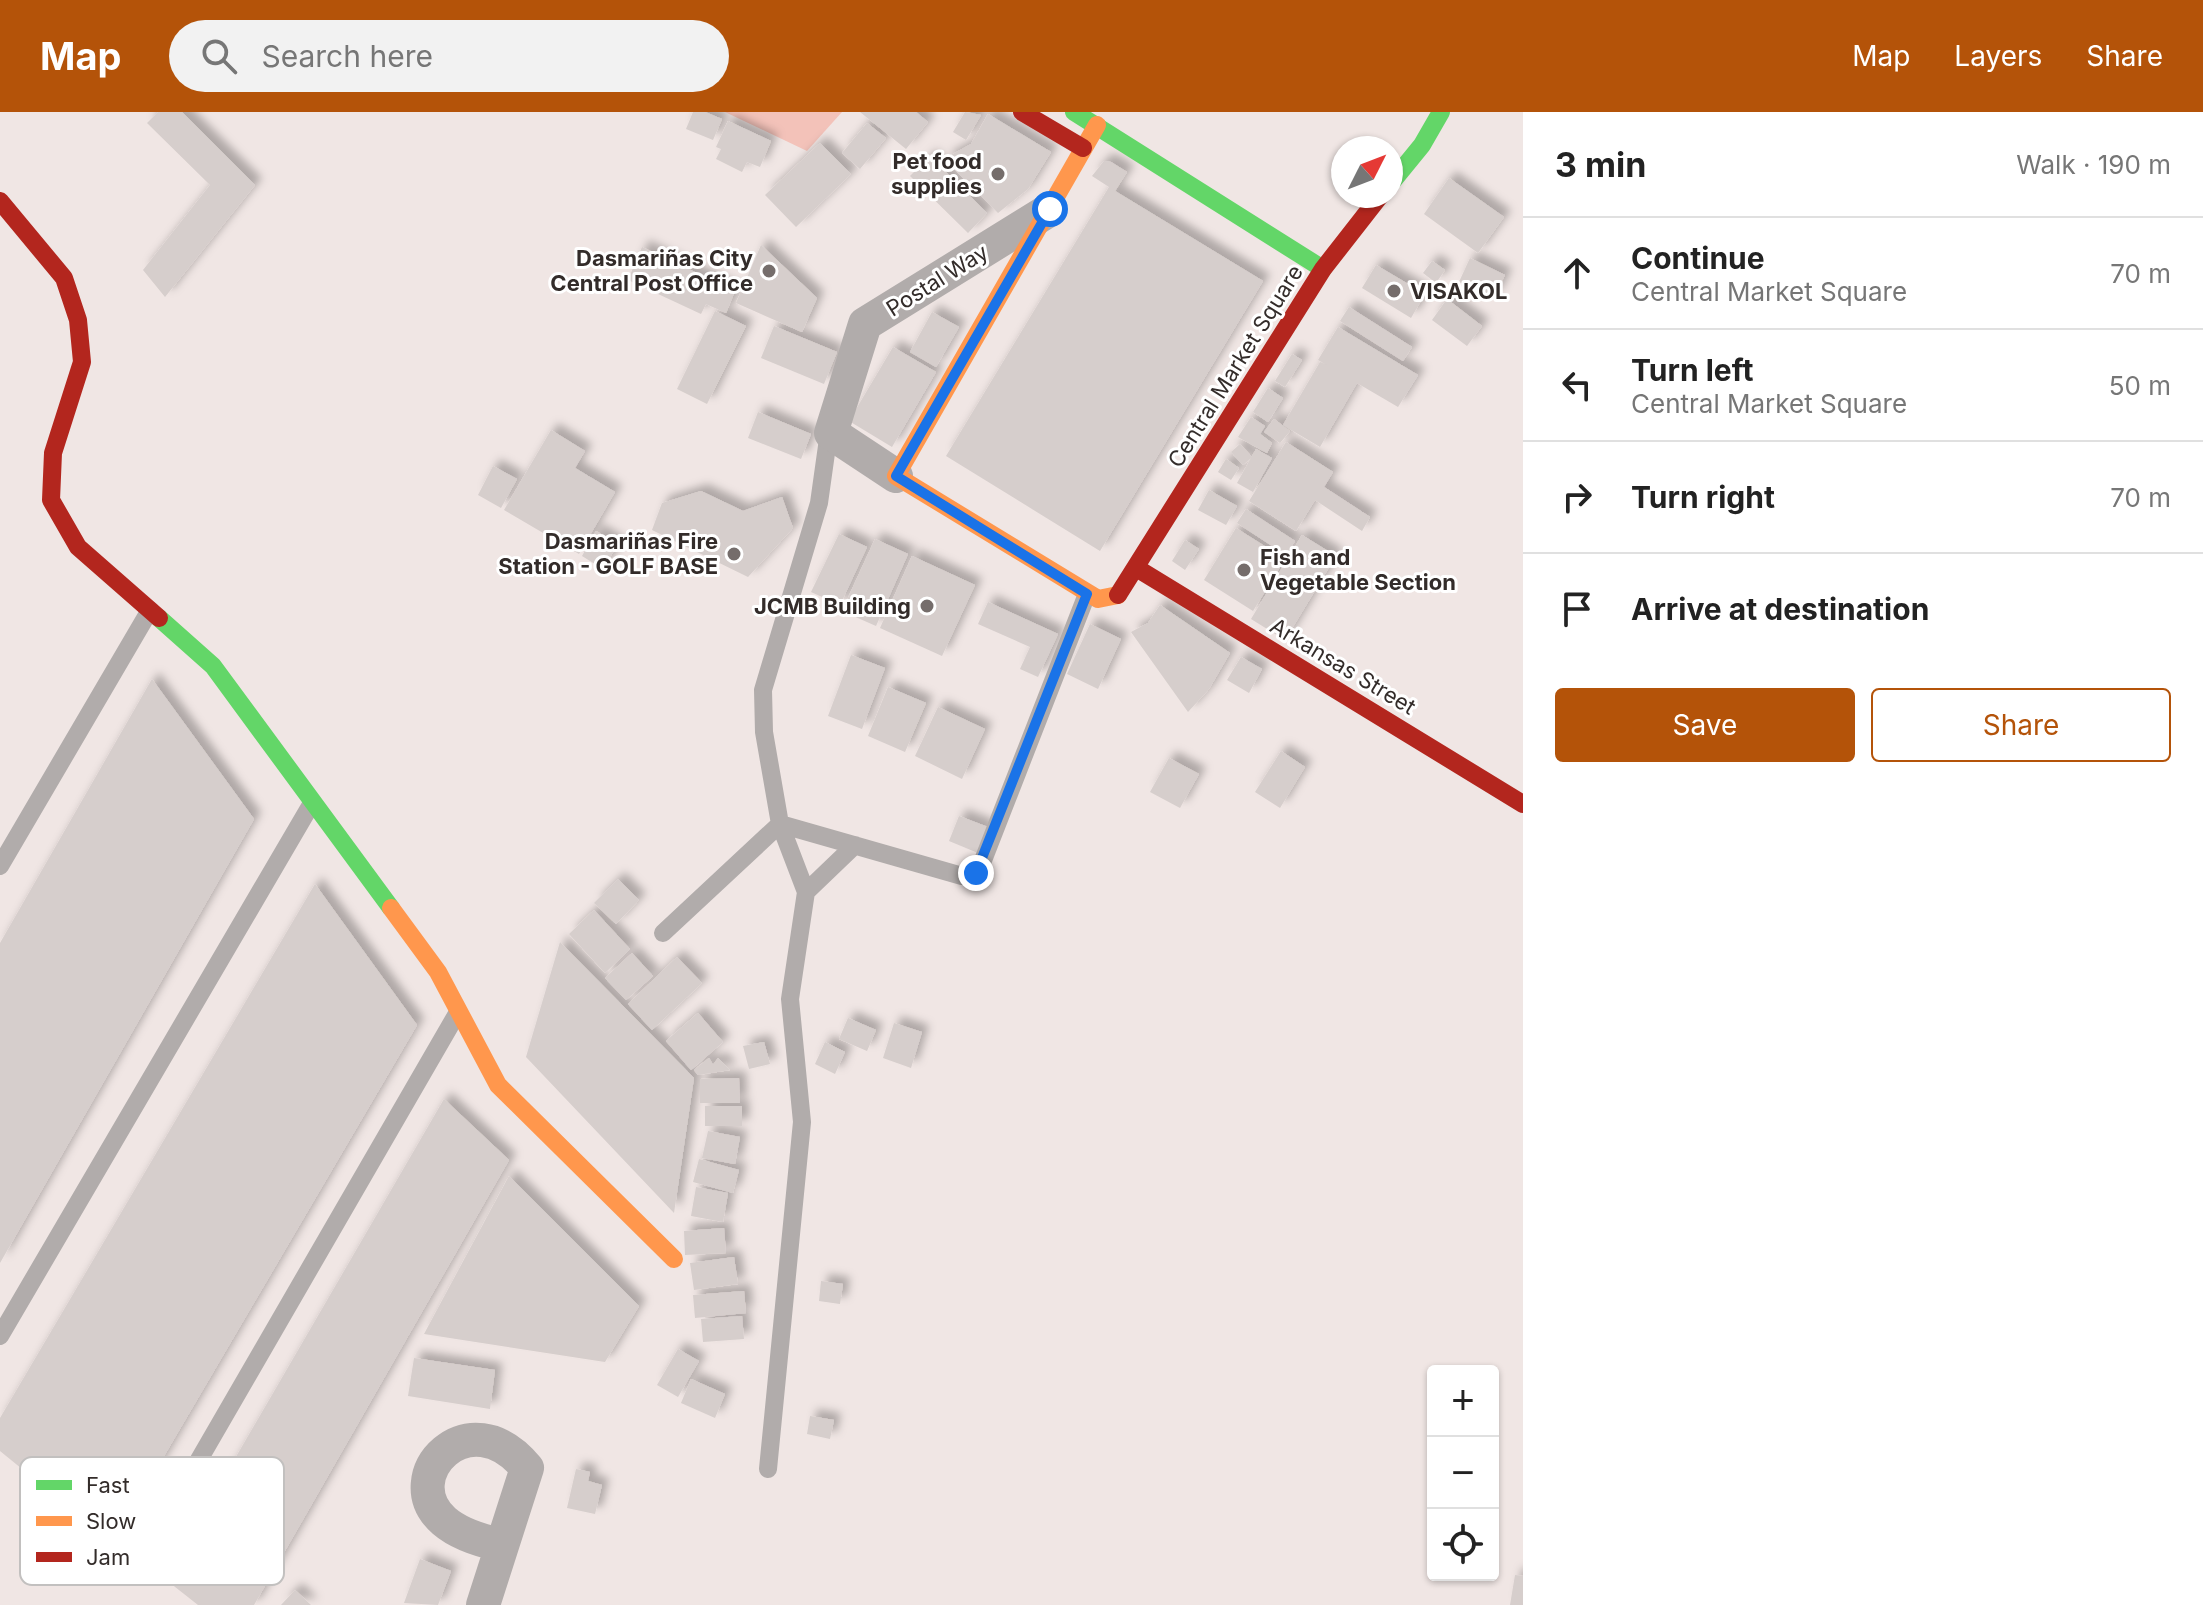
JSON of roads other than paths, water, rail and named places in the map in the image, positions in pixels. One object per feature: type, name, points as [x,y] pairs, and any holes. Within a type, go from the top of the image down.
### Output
[{"type":"street","points":[[1022,112],[1083,148]]},
{"type":"street","name":"Central Market Square","points":[[1074,112],[1323,269],[1121,594],[1098,599],[1087,594]]},
{"type":"street","points":[[1403,168],[1422,145],[1441,112]]},
{"type":"street","points":[[896,476],[1097,125]]},
{"type":"street","points":[[0,201],[64,278],[78,320],[82,362],[53,453],[51,500],[78,547],[213,666],[438,972],[498,1085],[674,1259]]},
{"type":"street","points":[[1323,269],[1371,208]]},
{"type":"street","name":"Postal Way","points":[[831,433],[865,324],[1050,209]]},
{"type":"street","points":[[831,433],[1087,594]]},
{"type":"street","name":"Arkansas Street","points":[[1138,569],[1523,804]]},
{"type":"street","points":[[483,1605],[501,1545]]},
{"type":"lane","points":[[768,1469],[802,1122],[790,999],[806,892],[780,824],[764,732],[763,690],[819,503],[831,433]]},
{"type":"lane","points":[[780,824],[962,876],[976,873],[1087,594]]},
{"type":"lane","points":[[0,866],[150,610]]},
{"type":"lane","points":[[0,1336],[313,802]]},
{"type":"lane","points":[[663,933],[780,824]]},
{"type":"lane","points":[[806,892],[855,845]]},
{"type":"lane","points":[[201,1457],[459,1011]]},
{"type":"place","name":"Pet food supplies","points":[[998,174]]},
{"type":"place","name":"Dasmariñas City Central Post Office","points":[[769,271]]},
{"type":"place","name":"VISAKOL","points":[[1394,291]]},
{"type":"place","name":"Dasmariñas Fire Station - GOLF BASE","points":[[734,554]]},
{"type":"place","name":"Fish and Vegetable Section","points":[[1244,570]]},
{"type":"place","name":"JCMB Building","points":[[927,606]]}]
